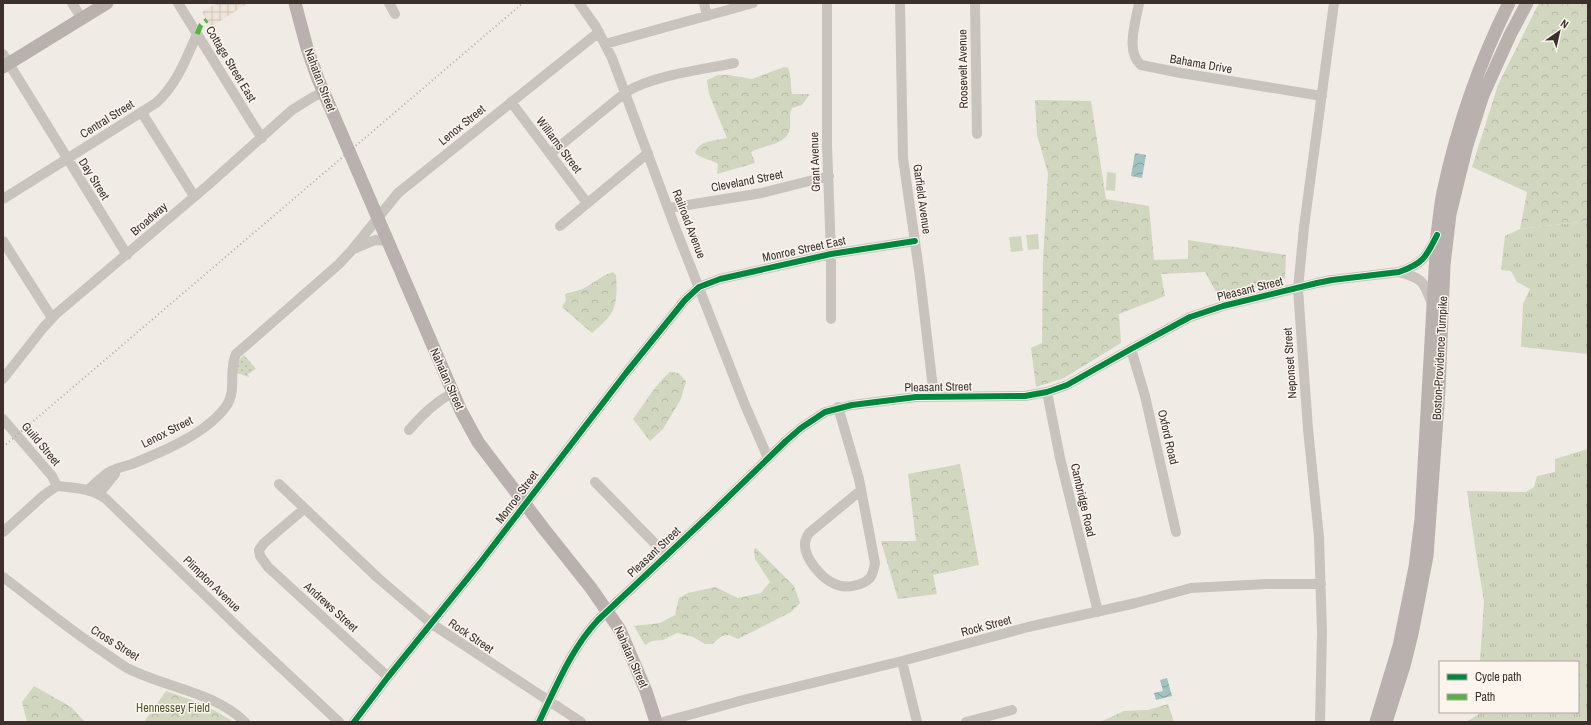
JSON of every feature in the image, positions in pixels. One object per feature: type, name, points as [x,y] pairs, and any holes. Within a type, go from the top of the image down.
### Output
[{"type":"main road","points":[[5,62],[82,19],[107,3]]},
{"type":"main road","name":"Nahatan Street","points":[[294,3],[311,60],[452,393],[478,442],[607,610],[620,630],[636,663],[656,722]]},
{"type":"main road","name":"Boston-Providence Turnpike","points":[[1376,722],[1399,646],[1415,567],[1421,518],[1437,234],[1443,194],[1468,102],[1484,57],[1509,3]]},
{"type":"main road","name":"Boston-Providence Turnpike","points":[[1386,722],[1404,666],[1426,556],[1439,390],[1444,265],[1450,214],[1461,167],[1483,95],[1506,42],[1527,3]]},
{"type":"street","points":[[72,3],[82,19]]},
{"type":"street","name":"Cottage Street East","points":[[178,3],[262,138]]},
{"type":"street","points":[[389,3],[395,14]]},
{"type":"street","name":"Railroad Avenue","points":[[579,3],[599,32],[626,92],[699,287],[745,405],[768,458]]},
{"type":"street","points":[[704,3],[707,16]]},
{"type":"street","points":[[605,44],[752,3]]},
{"type":"street","name":"Grant Avenue","points":[[827,3],[827,145],[831,254],[831,319]]},
{"type":"street","name":"Garfield Avenue","points":[[900,3],[903,158],[920,277],[934,397]]},
{"type":"street","name":"Roosevelt Avenue","points":[[975,3],[976,134]]},
{"type":"street","name":"Bahama Drive","points":[[1139,3],[1132,45],[1133,54],[1136,61],[1141,65],[1322,96]]},
{"type":"street","name":"Neponset Street","points":[[1320,722],[1322,632],[1319,537],[1308,429],[1298,288],[1304,227],[1334,3]]},
{"type":"street","name":"Lenox Street","points":[[88,490],[106,474],[188,438],[204,428],[221,413],[231,397],[232,367],[236,354],[339,264],[398,193],[599,32]]},
{"type":"street","name":"Central Street","points":[[3,199],[142,113],[163,97],[176,80],[197,34]]},
{"type":"street","name":"Day Street","points":[[5,62],[127,255]]},
{"type":"street","points":[[550,154],[626,92],[633,88],[662,78],[734,63]]},
{"type":"street","name":"Broadway","points":[[3,379],[42,328],[52,318],[127,255],[299,105],[312,96],[324,92]]},
{"type":"street","name":"Williams Street","points":[[511,102],[587,203]]},
{"type":"street","points":[[142,113],[194,196]]},
{"type":"street","points":[[560,226],[648,153]]},
{"type":"street","name":"Cleveland Street","points":[[669,208],[762,193],[829,176]]},
{"type":"street","name":"Pleasant Street","points":[[539,722],[584,637],[607,610],[791,436],[812,419],[838,407],[882,400],[916,397],[1025,396],[1047,392],[1067,385],[1190,317],[1223,306],[1332,280],[1399,272],[1408,269],[1423,260],[1437,234]]},
{"type":"street","name":"Lenox Street","points":[[352,250],[374,240],[387,241]]},
{"type":"street","points":[[3,241],[52,318]]},
{"type":"street","name":"Monroe Street East","points":[[699,287],[720,279],[831,254],[914,241]]},
{"type":"street","name":"Pleasant Street","points":[[1399,272],[1415,276],[1425,284],[1432,304]]},
{"type":"street","name":"Monroe Street","points":[[354,722],[685,300],[699,287]]},
{"type":"street","name":"Oxford Road","points":[[1131,349],[1145,396],[1176,532]]},
{"type":"street","name":"Cambridge Road","points":[[1047,392],[1060,458],[1098,612]]},
{"type":"street","points":[[409,430],[427,410],[452,393]]},
{"type":"street","points":[[838,407],[859,479],[860,491],[874,552],[875,563],[870,578],[862,583],[843,587],[826,579],[819,571],[808,556],[805,544],[806,538],[809,532],[860,491]]},
{"type":"street","name":"Guild Street","points":[[3,419],[52,476],[57,486]]},
{"type":"street","points":[[98,494],[119,468]]},
{"type":"street","points":[[595,482],[666,555]]},
{"type":"street","name":"Rock Street","points":[[278,484],[378,578],[432,624],[581,722]]},
{"type":"street","points":[[3,532],[44,495],[57,486]]},
{"type":"street","name":"Plimpton Avenue","points":[[57,486],[88,490],[98,494],[128,520],[244,633],[339,722]]},
{"type":"street","name":"Andrews Street","points":[[304,508],[264,543],[259,550],[260,553],[268,567],[388,677]]},
{"type":"street","name":"Cross Street","points":[[3,577],[80,636],[126,668],[211,699],[236,713],[245,722]]},
{"type":"street","name":"Rock Street","points":[[663,722],[1028,627],[1098,612],[1191,588],[1266,584],[1321,584]]},
{"type":"street","points":[[902,661],[917,722]]},
{"type":"street","points":[[966,722],[1012,710]]},
{"type":"green space","points":[[1539,3],[1588,3],[1588,221],[1520,229],[1527,192],[1472,167],[1498,85]]},
{"type":"green space","points":[[784,67],[788,68],[789,71],[792,94],[810,94],[802,105],[792,108],[790,114],[789,132],[786,137],[777,143],[751,152],[755,163],[717,174],[718,164],[700,157],[695,153],[704,143],[727,138],[709,94],[707,80],[718,75],[729,75],[752,79]]},
{"type":"green space","points":[[1035,100],[1091,101],[1106,199],[1149,206],[1154,260],[1188,259],[1188,240],[1286,255],[1285,279],[1220,299],[1205,272],[1161,274],[1165,296],[1119,314],[1121,343],[1064,378],[1036,387],[1031,348],[1042,343],[1043,261],[1048,173],[1037,135]]},
{"type":"green space","points":[[1107,172],[1116,173],[1115,191],[1106,190]]},
{"type":"green space","points":[[1588,221],[1588,354],[1521,347],[1523,304],[1530,289],[1517,282],[1511,271],[1501,270],[1505,236],[1520,229]]},
{"type":"green space","points":[[1038,234],[1039,249],[1028,250],[1026,235]]},
{"type":"green space","points":[[1021,236],[1023,251],[1011,252],[1009,237]]},
{"type":"green space","points":[[613,272],[616,275],[616,299],[613,311],[603,324],[592,333],[562,307],[566,300],[565,294],[583,289],[605,275]]},
{"type":"green space","points":[[244,355],[256,369],[248,374],[249,377],[237,373],[238,363]]},
{"type":"green space","points":[[670,372],[678,373],[686,381],[681,399],[663,429],[650,441],[633,419],[655,388]]},
{"type":"green space","points":[[1588,449],[1588,722],[1466,722],[1479,713],[1579,713],[1579,661],[1480,661],[1484,601],[1467,491],[1526,492],[1534,487],[1537,476],[1555,472],[1555,459]]},
{"type":"green space","points":[[960,464],[979,565],[933,575],[937,594],[898,599],[881,541],[916,541],[908,474]]},
{"type":"green space","points":[[756,548],[794,586],[800,603],[791,612],[738,639],[729,635],[722,636],[712,644],[705,644],[693,637],[677,633],[663,640],[652,641],[645,645],[634,626],[660,623],[675,615],[679,598],[688,593],[715,587],[738,598],[761,593],[770,582],[755,559],[754,549]]},
{"type":"green space","points":[[34,686],[71,707],[85,722],[27,722],[22,702]]},
{"type":"green space","name":"Hennessey Field","points":[[166,691],[203,704],[231,720],[230,722],[144,722]]},
{"type":"green space","points":[[1168,704],[1174,722],[1100,722],[1124,711],[1148,710]]},
{"type":"shaded area","points":[[217,3],[248,3],[211,27],[202,12]]},
{"type":"water","points":[[1135,153],[1146,155],[1142,178],[1131,176]]},
{"type":"water","points":[[1167,678],[1172,696],[1156,700],[1154,693],[1163,691],[1160,680]]},
{"type":"railway","points":[[3,447],[523,3]]},
{"type":"marked path","points":[[197,34],[201,25],[207,20]]},
{"type":"cycle path","points":[[539,722],[572,656],[588,631],[598,620],[786,441],[801,428],[825,412],[852,405],[916,397],[1025,396],[1047,392],[1067,385],[1190,317],[1223,306],[1317,283],[1399,272],[1407,269],[1414,266],[1427,254],[1437,235]]},
{"type":"cycle path","points":[[354,722],[388,677],[480,563],[626,373],[685,300],[699,287],[720,279],[831,254],[915,241]]}]
